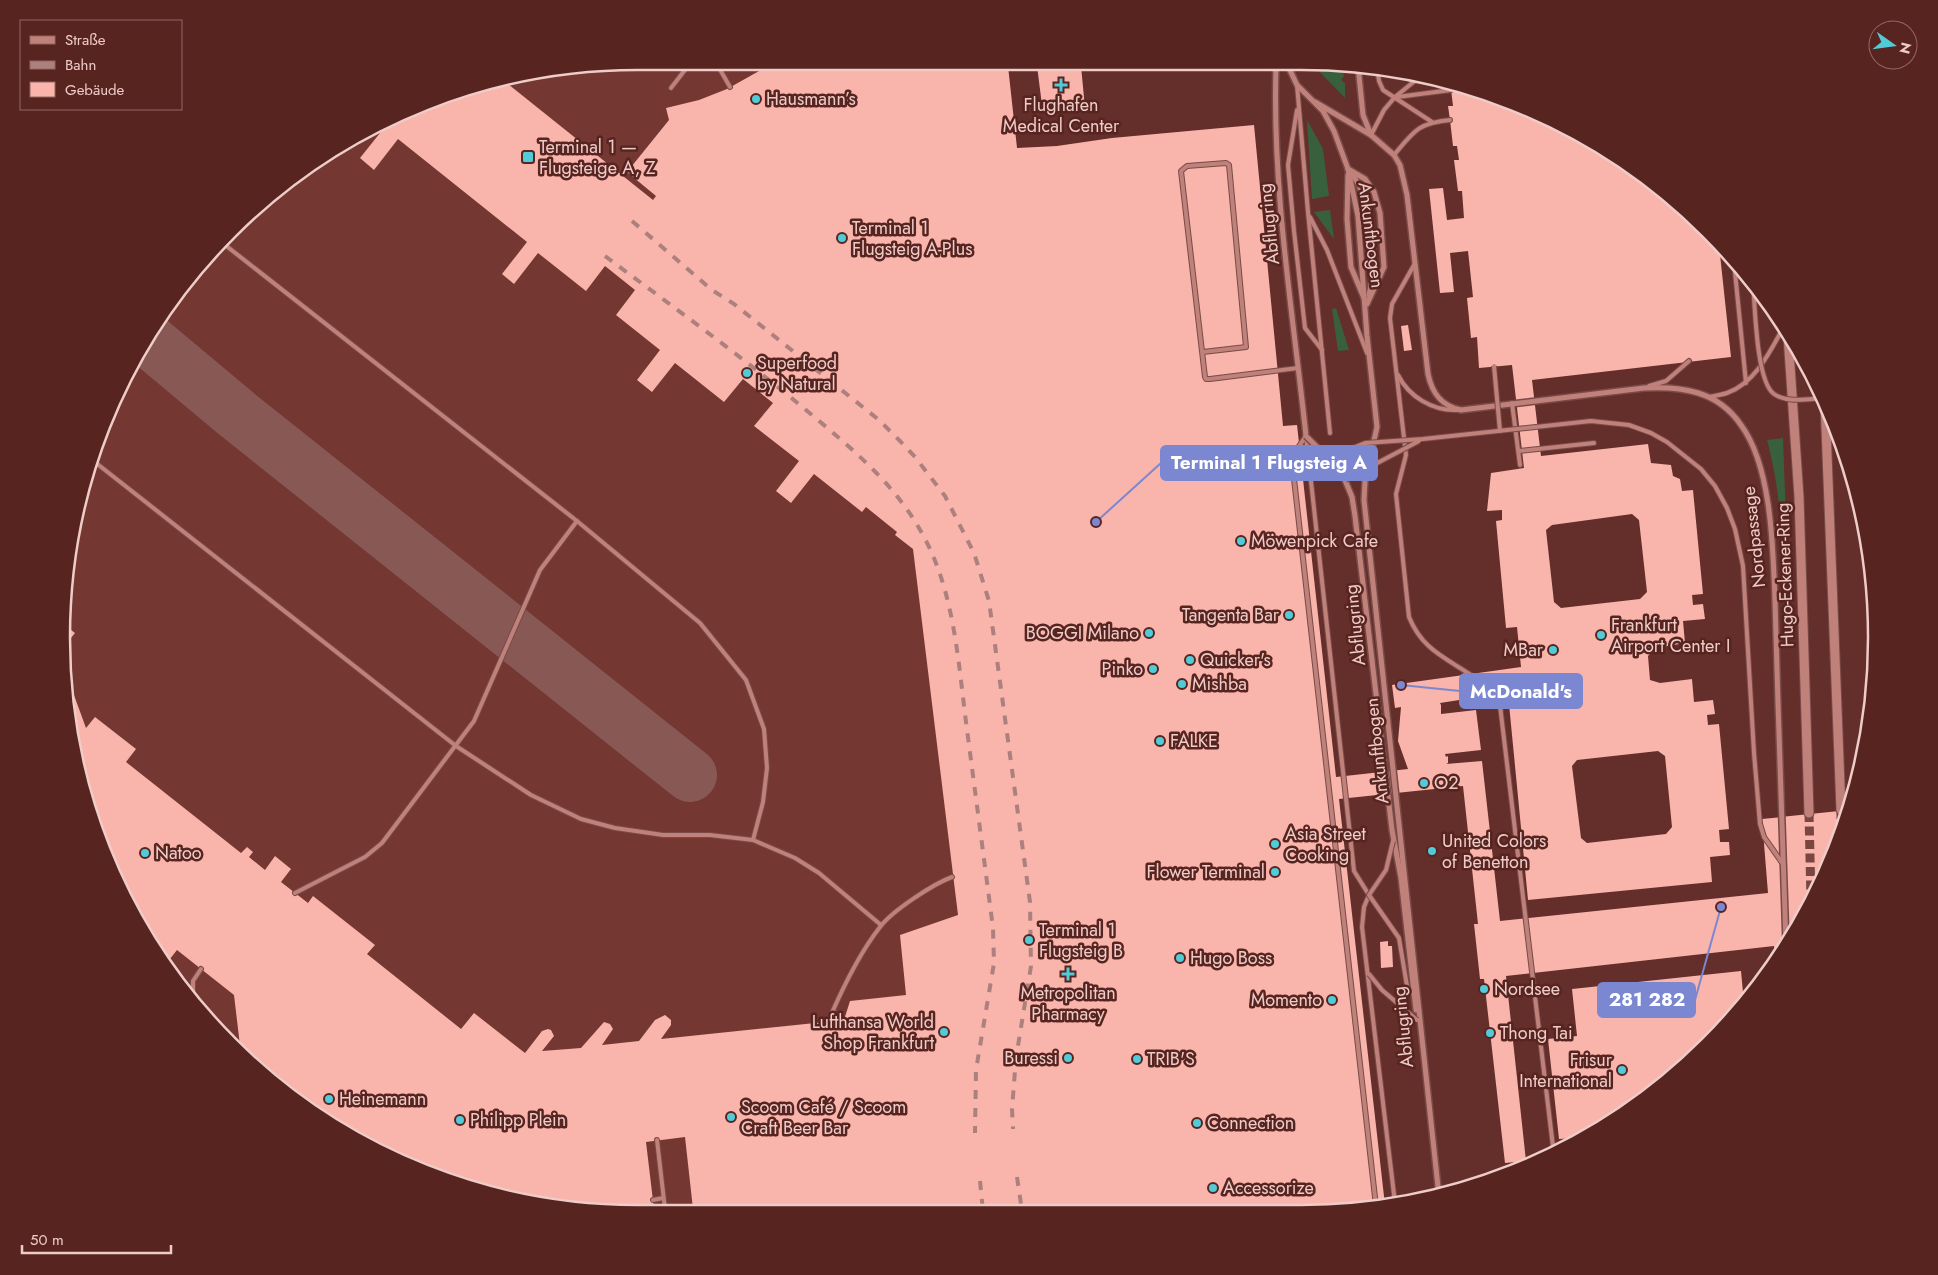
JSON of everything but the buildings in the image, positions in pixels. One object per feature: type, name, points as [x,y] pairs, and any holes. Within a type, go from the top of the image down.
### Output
[{"type":"street","name":"Abflugring","points":[[1276,70],[1275,96],[1279,196],[1306,436],[1331,461],[1345,480],[1352,497],[1437,1188]]},
{"type":"street","name":"Ankunftbogen","points":[[1290,70],[1297,85],[1323,111],[1334,131],[1348,169],[1358,216],[1377,427],[1365,481],[1364,500],[1437,1188]]},
{"type":"street","points":[[1359,73],[1363,115],[1371,136]]},
{"type":"street","points":[[1315,102],[1371,136],[1394,155],[1404,176],[1430,386],[1434,394],[1444,403],[1461,410]]},
{"type":"street","name":"Ankunftbogen","points":[[1348,169],[1359,182],[1365,197],[1368,215],[1373,272],[1366,304]]},
{"type":"street","name":"Ankunftbogen","points":[[1348,169],[1365,179],[1374,192],[1380,213],[1384,267],[1366,304]]},
{"type":"street","name":"Ankunftbogen","points":[[1348,169],[1346,220],[1351,267],[1366,304]]},
{"type":"street","name":"Hugo-Eckener-Ring","points":[[1789,349],[1799,497],[1809,813]]},
{"type":"street","name":"Nordpassage","points":[[1461,410],[1644,388],[1668,387],[1681,388],[1708,397],[1733,414],[1743,426],[1756,452],[1765,492],[1773,558],[1786,931]]},
{"type":"street","points":[[1826,422],[1841,810]]},
{"type":"lane","points":[[671,88],[685,70]]},
{"type":"lane","points":[[720,70],[730,87]]},
{"type":"lane","points":[[1379,76],[1380,86],[1432,122]]},
{"type":"lane","points":[[1371,136],[1384,110],[1395,97],[1414,82]]},
{"type":"lane","points":[[1297,85],[1330,433]]},
{"type":"lane","points":[[1395,97],[1450,90]]},
{"type":"lane","points":[[1298,104],[1288,165],[1295,240],[1304,328],[1322,350]]},
{"type":"lane","points":[[1394,155],[1411,134],[1420,127],[1432,122],[1450,120]]},
{"type":"lane","points":[[1203,352],[1246,348],[1229,165],[1226,163],[1187,166],[1182,171],[1206,379],[1298,368]]},
{"type":"lane","points":[[1308,212],[1327,250],[1370,360]]},
{"type":"lane","points":[[227,246],[577,521],[700,623],[746,680],[764,728],[767,768],[763,802],[753,840]]},
{"type":"lane","points":[[1415,263],[1392,304],[1390,325],[1406,455],[1396,494],[1409,617],[1414,630],[1429,649],[1474,676],[1499,697],[1553,1145]]},
{"type":"lane","points":[[1735,273],[1746,383]]},
{"type":"lane","points":[[1754,297],[1760,366],[1768,389],[1775,395],[1784,398],[1797,400],[1815,399]]},
{"type":"lane","points":[[1708,397],[1728,393],[1746,383],[1764,360],[1779,334]]},
{"type":"lane","points":[[1644,388],[1666,381],[1689,361]]},
{"type":"lane","points":[[1494,366],[1500,431]]},
{"type":"lane","points":[[1396,368],[1406,387],[1429,406],[1442,410],[1461,410]]},
{"type":"lane","points":[[1512,404],[1520,465]]},
{"type":"lane","points":[[1331,461],[1350,449],[1365,443],[1423,439],[1591,421],[1611,422],[1651,432],[1674,446],[1701,469],[1715,486],[1727,508],[1735,528],[1743,566],[1760,824],[1764,837],[1783,864]]},
{"type":"lane","points":[[1306,436],[1354,871],[1400,938],[1407,986],[1414,995]]},
{"type":"lane","points":[[1306,436],[1295,452],[1292,461],[1375,1200]]},
{"type":"lane","points":[[1345,480],[1410,444],[1423,439]]},
{"type":"lane","points":[[1518,451],[1594,443]]},
{"type":"lane","points":[[97,464],[456,746],[531,795],[581,819],[615,828],[663,835],[710,835],[753,840],[795,858],[819,873],[881,925]]},
{"type":"lane","points":[[295,893],[365,857],[382,843],[456,746],[474,721],[540,570],[577,521]]},
{"type":"lane","points":[[1393,841],[1386,870],[1369,895],[1364,907],[1362,927],[1394,1197]]},
{"type":"lane","points":[[828,1022],[859,958],[881,925],[913,899],[952,877]]},
{"type":"lane","points":[[192,990],[192,981],[201,969]]},
{"type":"lane","points":[[1369,974],[1382,990],[1417,1020]]},
{"type":"lane","points":[[657,1140],[664,1205]]},
{"type":"lane","points":[[652,1200],[663,1198]]},
{"type":"shaded area","points":[[1007,70],[1017,148],[1057,146],[1112,138],[1254,125],[1283,426],[1297,425],[1337,786],[1338,1204],[638,1205],[600,1204],[527,1194],[491,1186],[420,1162],[354,1129],[322,1109],[292,1088],[236,1039],[187,983],[166,953],[146,921],[113,855],[89,784],[81,748],[71,675],[70,638],[71,600],[81,527],[89,491],[113,420],[146,354],[187,292],[236,236],[292,187],[354,146],[387,129],[420,113],[491,89],[563,75],[600,71]]},
{"type":"green space","points":[[1318,70],[1343,72],[1344,76],[1341,80],[1345,83],[1345,98]]},
{"type":"green space","points":[[1307,120],[1323,149],[1329,196],[1312,199]]},
{"type":"green space","points":[[1330,210],[1334,239],[1314,212]]},
{"type":"green space","points":[[1336,308],[1349,350],[1338,351],[1332,309]]},
{"type":"green space","points":[[1783,438],[1787,547],[1783,547],[1778,493],[1767,440]]},
{"type":"taxiway","points":[[153,343],[238,415],[690,775]]},
{"type":"tunnel","points":[[1809,813],[1811,885]]},
{"type":"railway","points":[[632,221],[712,290],[734,304],[879,420],[915,457],[945,496],[974,553],[989,601],[1030,902],[1031,966],[1016,1058],[1012,1109],[1013,1129]]},
{"type":"railway","points":[[605,256],[757,370],[856,453],[900,500],[913,518],[934,558],[948,604],[957,651],[993,928],[994,963],[976,1070],[975,1133]]},
{"type":"railway","points":[[1017,1177],[1021,1205]]},
{"type":"railway","points":[[980,1181],[982,1205]]},
{"type":"place","name":"Flughafen Medical Center","points":[[1061,85]]},
{"type":"place","name":"Hausmann’s","points":[[756,99]]},
{"type":"place","name":"Terminal 1 — Flugsteige A, Z","points":[[528,157]]},
{"type":"place","name":"Terminal 1 Flugsteig A-Plus","points":[[842,238]]},
{"type":"place","name":"Superfood by Natural","points":[[747,373]]},
{"type":"place","name":"Terminal 1 Flugsteig A","points":[[1096,522]]},
{"type":"place","name":"Möwenpick Cafe","points":[[1241,541]]},
{"type":"place","name":"Tangenta Bar","points":[[1289,615]]},
{"type":"place","name":"BOGGI Milano","points":[[1149,633]]},
{"type":"place","name":"Frankfurt Airport Center I","points":[[1601,635]]},
{"type":"place","name":"MBar","points":[[1553,650]]},
{"type":"place","name":"Quicker's","points":[[1190,660]]},
{"type":"place","name":"Pinko","points":[[1153,669]]},
{"type":"place","name":"Mishba","points":[[1182,684]]},
{"type":"place","name":"McDonald's","points":[[1401,685]]},
{"type":"place","name":"FALKE","points":[[1160,741]]},
{"type":"place","name":"O2","points":[[1424,783]]},
{"type":"place","name":"Asia Street Cooking","points":[[1275,844]]},
{"type":"place","name":"United Colors of Benetton","points":[[1432,851]]},
{"type":"place","name":"Natoo","points":[[145,853]]},
{"type":"place","name":"Flower Terminal","points":[[1275,872]]},
{"type":"place","name":"281 282","points":[[1721,907]]},
{"type":"place","name":"Terminal 1 Flugsteig B","points":[[1029,940]]},
{"type":"place","name":"Hugo Boss","points":[[1180,958]]},
{"type":"place","name":"Metropolitan Pharmacy","points":[[1068,974]]},
{"type":"place","name":"Nordsee","points":[[1484,989]]},
{"type":"place","name":"Momento","points":[[1332,1000]]},
{"type":"place","name":"Lufthansa World Shop Frankfurt","points":[[944,1032]]},
{"type":"place","name":"Thong Tai","points":[[1490,1033]]},
{"type":"place","name":"Buressi","points":[[1068,1058]]},
{"type":"place","name":"TRIB'S","points":[[1137,1059]]},
{"type":"place","name":"Frisur International","points":[[1622,1070]]},
{"type":"place","name":"Heinemann","points":[[329,1099]]},
{"type":"place","name":"Scoom Café / Scoom Craft Beer Bar","points":[[731,1117]]},
{"type":"place","name":"Philipp Plein","points":[[460,1120]]},
{"type":"place","name":"Connection","points":[[1197,1123]]},
{"type":"place","name":"Accessorize","points":[[1213,1188]]}]
